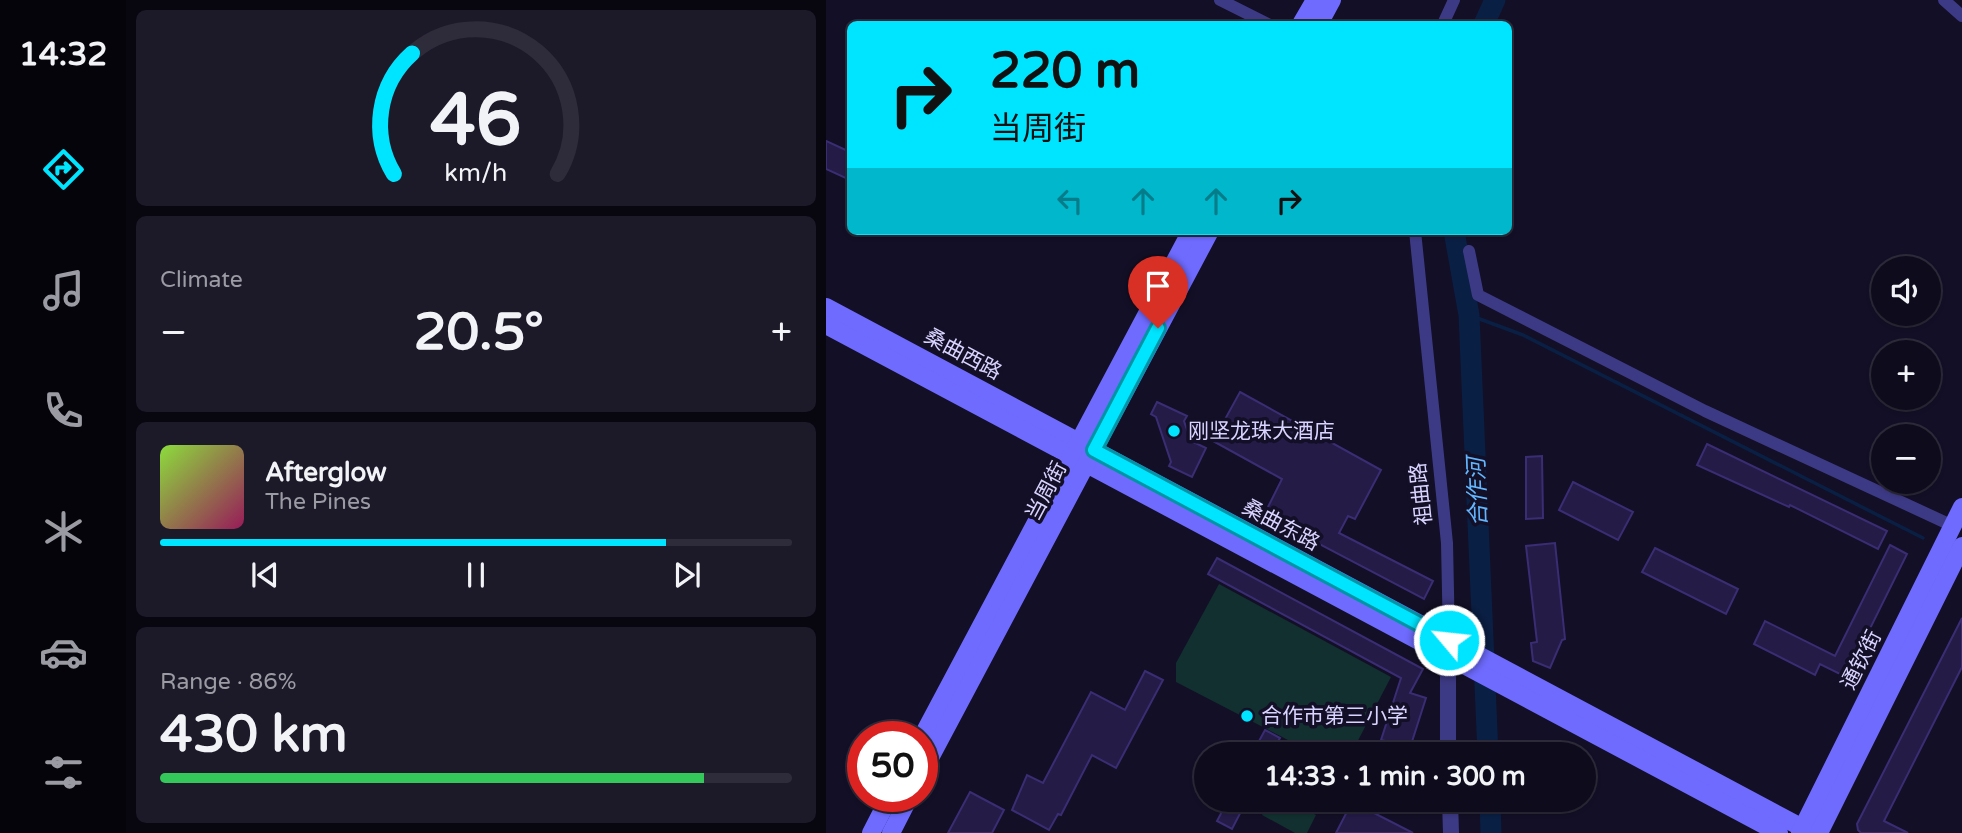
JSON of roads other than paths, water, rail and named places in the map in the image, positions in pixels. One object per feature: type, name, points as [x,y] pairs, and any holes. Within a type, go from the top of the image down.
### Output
[{"type":"main road","points":[[1303,21],[1315,0]]},
{"type":"main road","points":[[1321,21],[1332,0]]},
{"type":"main road","name":"当周街","points":[[938,741],[1189,235]]},
{"type":"main road","name":"当周街","points":[[931,721],[1208,235]]},
{"type":"main road","name":"桑曲西路","points":[[826,307],[1082,453]]},
{"type":"main road","name":"桑曲西路","points":[[826,325],[1082,453]]},
{"type":"main road","name":"桑曲东路","points":[[1082,453],[1515,684]]},
{"type":"main road","name":"通钦街","points":[[1808,832],[1962,507]]},
{"type":"main road","points":[[1515,684],[1808,832],[1962,546]]},
{"type":"main road","points":[[1515,684],[1779,833]]},
{"type":"main road","points":[[871,833],[882,812]]},
{"type":"main road","points":[[891,833],[902,812]]},
{"type":"street","points":[[1220,0],[1262,21]]},
{"type":"street","points":[[1444,21],[1454,0]]},
{"type":"street","points":[[1944,0],[1962,16]]},
{"type":"street","name":"祖曲路","points":[[1415,235],[1456,652],[1449,742]]},
{"type":"street","points":[[1469,251],[1478,295],[1705,411],[1953,526]]},
{"type":"street","points":[[1450,812],[1451,833]]},
{"type":"waterway","name":"合作河","points":[[1485,21],[1495,0]]},
{"type":"waterway","name":"合作河","points":[[1455,235],[1469,315],[1487,742]]},
{"type":"waterway","points":[[1469,315],[1523,335],[1923,538]]},
{"type":"waterway","name":"合作河","points":[[1490,812],[1491,833]]},
{"type":"place","name":"刚坚龙珠大酒店","points":[[1174,431]]},
{"type":"place","name":"合作市第三小学","points":[[1247,716]]}]
